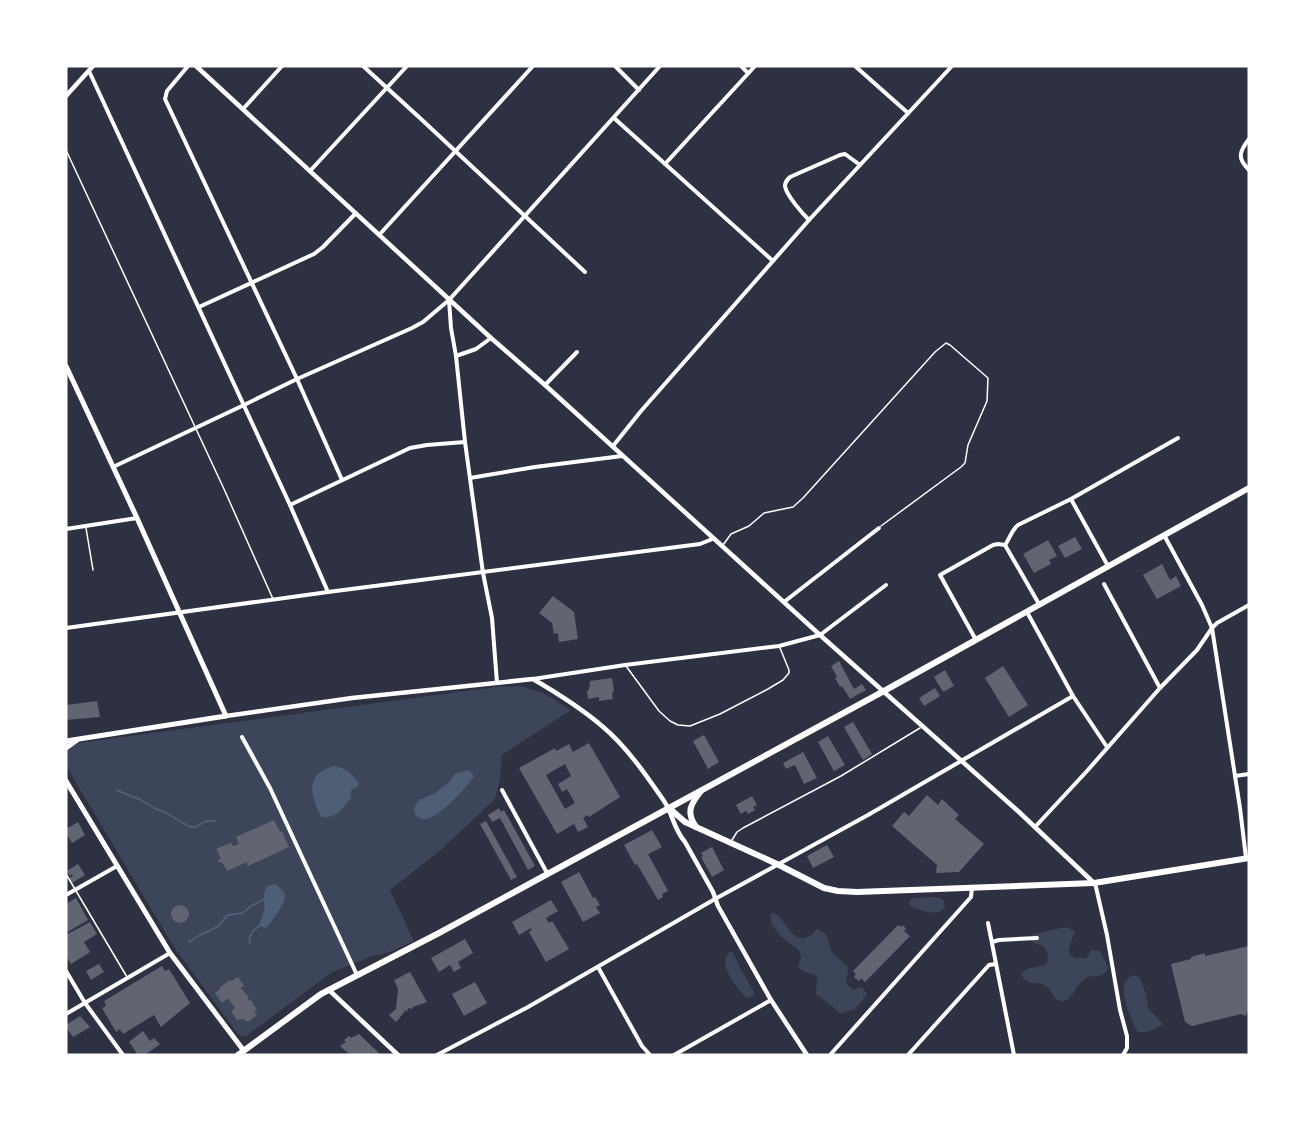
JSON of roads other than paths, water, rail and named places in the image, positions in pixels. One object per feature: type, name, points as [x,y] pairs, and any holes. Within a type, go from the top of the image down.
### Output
[{"type":"main road","points":[[66,366],[226,716],[66,741]]},
{"type":"main road","points":[[66,781],[170,953],[241,1053],[321,994],[439,933],[884,691],[1249,488]]},
{"type":"main road","points":[[66,748],[79,738]]},
{"type":"main road","points":[[696,828],[691,819],[690,809],[700,791]]},
{"type":"main road","points":[[669,808],[696,828],[824,888],[838,891],[868,892],[1094,883],[1248,858]]},
{"type":"street","points":[[66,96],[93,66]]},
{"type":"street","points":[[188,66],[167,91],[165,99],[342,480]]},
{"type":"street","points":[[196,66],[449,300],[922,727],[1035,826],[1094,883],[1107,935],[1126,1036],[1127,1048],[1123,1055]]},
{"type":"street","points":[[243,109],[282,66]]},
{"type":"street","points":[[363,66],[585,272]]},
{"type":"street","points":[[310,171],[407,66]]},
{"type":"street","points":[[380,234],[533,66]]},
{"type":"street","points":[[615,66],[639,90]]},
{"type":"street","points":[[113,467],[423,322],[449,300],[660,66]]},
{"type":"street","points":[[741,66],[748,73]]},
{"type":"street","points":[[665,164],[755,66]]},
{"type":"street","points":[[855,66],[908,113]]},
{"type":"street","points":[[613,446],[772,261],[952,66]]},
{"type":"street","points":[[89,71],[328,592]]},
{"type":"street","points":[[614,118],[772,261]]},
{"type":"street","points":[[1249,139],[1240,153],[1242,164],[1249,170]]},
{"type":"street","points":[[809,220],[785,187],[790,177],[845,154],[860,165]]},
{"type":"street","points":[[199,307],[314,254],[356,213]]},
{"type":"street","points":[[449,300],[465,442],[483,573],[492,618],[497,682]]},
{"type":"street","points":[[456,356],[476,349],[491,338]]},
{"type":"street","points":[[545,385],[577,352]]},
{"type":"street","points":[[1005,545],[1011,531],[1018,525],[1071,499],[1178,438]]},
{"type":"street","points":[[290,505],[410,448],[465,442]]},
{"type":"street","points":[[470,478],[623,455]]},
{"type":"street","points":[[1071,499],[1108,566]]},
{"type":"street","points":[[66,529],[137,518]]},
{"type":"street","points":[[784,602],[879,528]]},
{"type":"street","points":[[1164,535],[1212,628],[1248,858]]},
{"type":"street","points":[[66,628],[700,544],[713,538]]},
{"type":"street","points":[[976,640],[940,575],[993,545],[1005,545]]},
{"type":"street","points":[[1005,545],[1040,604]]},
{"type":"street","points":[[1104,584],[1160,688]]},
{"type":"street","points":[[226,716],[352,698],[533,680],[625,665],[779,646],[820,635],[886,585]]},
{"type":"street","points":[[1035,826],[1197,650],[1212,628],[1249,605]]},
{"type":"street","points":[[1026,612],[1073,696],[1107,747]]},
{"type":"street","points":[[533,680],[559,694],[603,726],[635,761],[669,808],[673,823],[713,892],[718,906],[771,1000],[807,1055]]},
{"type":"street","points":[[437,1055],[526,1008],[961,762],[1073,696]]},
{"type":"street","points":[[242,737],[274,797],[357,975]]},
{"type":"street","points":[[1235,776],[1249,774]]},
{"type":"street","points":[[502,790],[548,873]]},
{"type":"street","points":[[66,895],[117,866]]},
{"type":"street","points":[[830,1055],[971,897],[972,887]]},
{"type":"street","points":[[988,923],[1014,1055]]},
{"type":"street","points":[[992,942],[1036,938]]},
{"type":"street","points":[[66,1014],[170,953]]},
{"type":"street","points":[[908,1055],[989,965],[996,964]]},
{"type":"street","points":[[598,967],[642,1046],[650,1055]]},
{"type":"street","points":[[66,970],[85,1003],[123,1055]]},
{"type":"street","points":[[329,990],[398,1055]]},
{"type":"street","points":[[674,1055],[771,1000]]},
{"type":"lane","points":[[66,150],[274,600]]},
{"type":"lane","points":[[722,546],[731,534],[749,526],[764,513],[793,507],[803,498],[935,352],[946,343],[988,378],[987,401],[968,445],[965,463],[879,528]]},
{"type":"lane","points":[[86,527],[93,570]]},
{"type":"lane","points":[[625,665],[664,716],[678,725],[690,726],[720,714],[783,680],[789,670],[779,646]]},
{"type":"lane","points":[[730,843],[737,832],[744,827],[841,776],[922,727]]},
{"type":"lane","points":[[66,874],[127,978]]},
{"type":"waterway","points":[[116,790],[141,800],[190,827],[196,827],[206,821],[216,821]]},
{"type":"waterway","points":[[189,942],[217,927],[228,915],[243,913],[263,900]]},
{"type":"waterway","points":[[250,943],[250,935],[259,926]]}]
